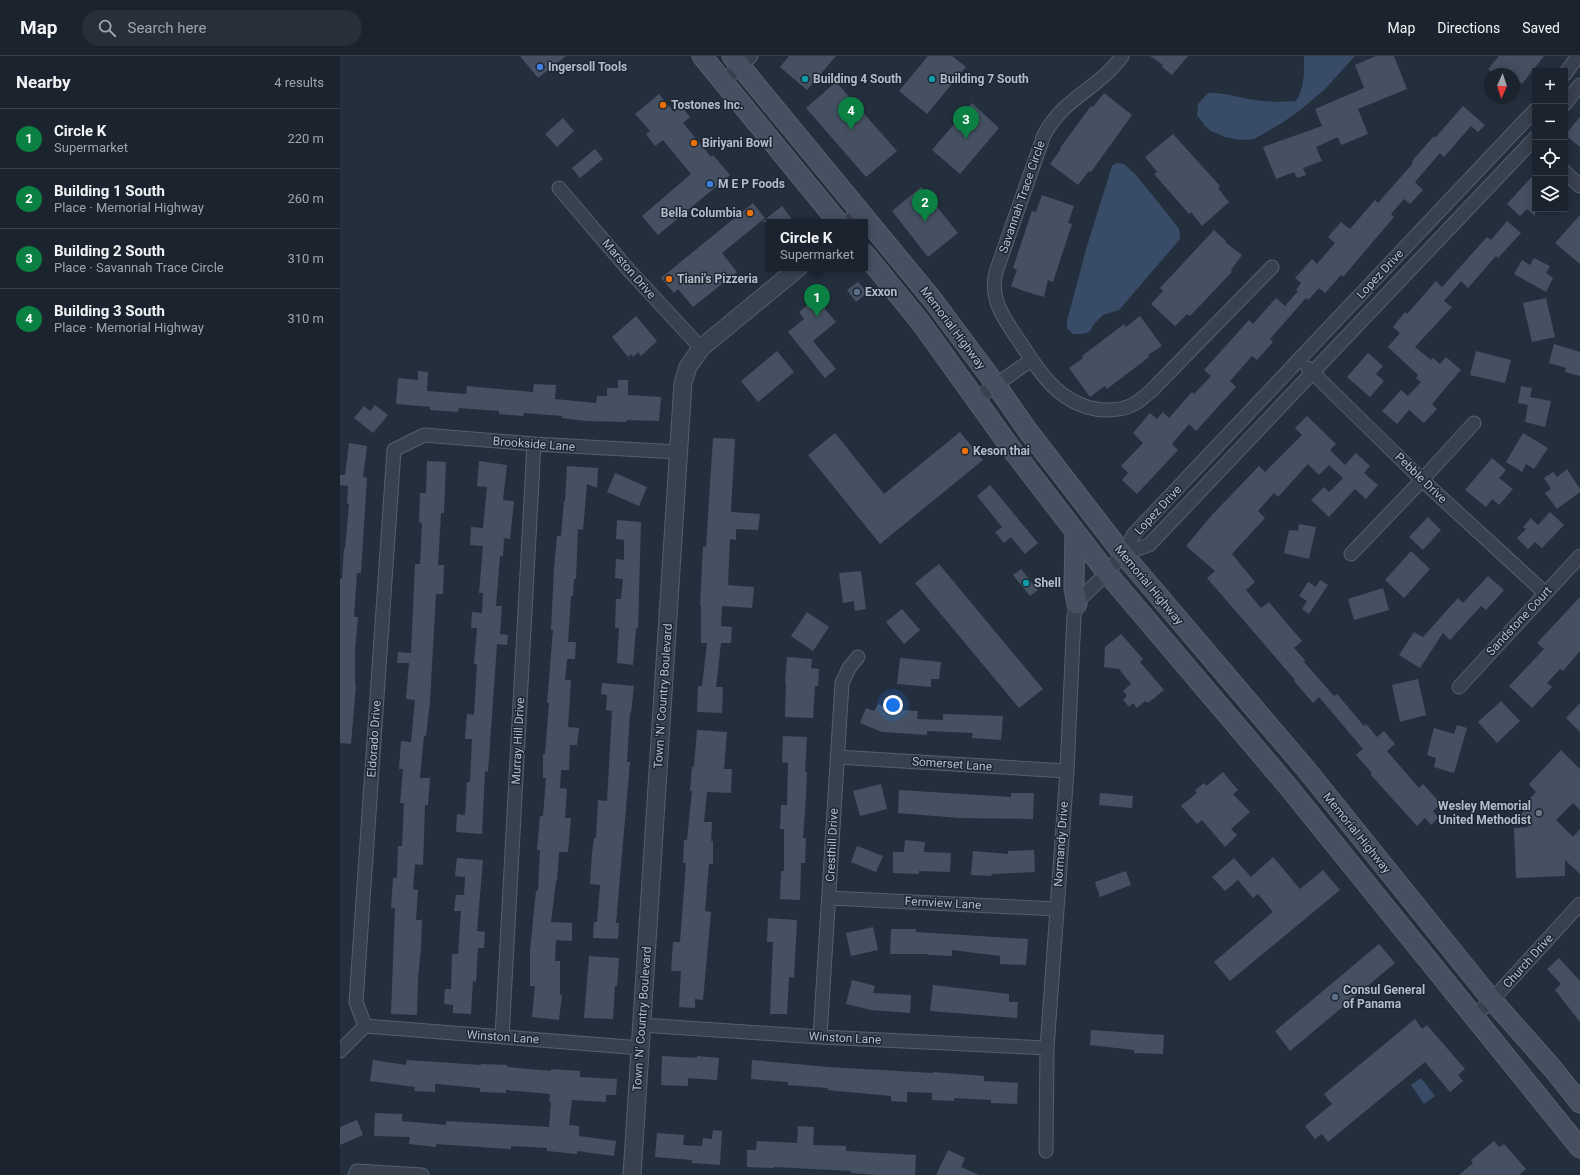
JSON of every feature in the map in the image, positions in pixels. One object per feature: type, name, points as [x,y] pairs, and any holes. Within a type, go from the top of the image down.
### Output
[{"type":"main road","points":[[702,56],[836,219]]},
{"type":"main road","name":"Memorial Highway","points":[[742,60],[856,217]]},
{"type":"main road","name":"Memorial Highway","points":[[868,230],[932,299],[1028,431],[1123,554],[1305,768],[1492,1000],[1553,1069],[1580,1103]]},
{"type":"main road","name":"Memorial Highway","points":[[868,258],[921,323],[1023,465],[1107,573],[1281,778],[1580,1148]]},
{"type":"main road","points":[[1075,531],[1074,588],[1076,604]]},
{"type":"street","name":"Savannah Trace Circle","points":[[1122,56],[1112,68],[1062,109],[1049,126],[1044,135],[996,272],[994,289],[998,307],[1031,360],[1054,389],[1071,401],[1094,409],[1113,410],[1134,404],[1151,391],[1272,267]]},
{"type":"street","points":[[1568,70],[1578,56]]},
{"type":"street","points":[[723,82],[742,60]]},
{"type":"street","points":[[1568,100],[1580,86]]},
{"type":"street","name":"Lopez Drive","points":[[1123,554],[1134,534],[1532,113]]},
{"type":"street","points":[[1519,128],[1533,140]]},
{"type":"street","name":"Lopez Drive","points":[[1123,554],[1149,545],[1532,143]]},
{"type":"street","points":[[1568,175],[1580,186]]},
{"type":"street","name":"Marston Drive","points":[[559,188],[627,268],[700,348]]},
{"type":"street","name":"Town 'N' Country Boulevard","points":[[632,1175],[678,452],[684,383],[688,367],[700,348],[794,271]]},
{"type":"street","points":[[976,399],[1031,360]]},
{"type":"street","name":"Pebble Drive","points":[[1299,360],[1422,480],[1545,593]]},
{"type":"street","points":[[1351,554],[1474,423]]},
{"type":"street","name":"Brookside Lane","points":[[394,450],[424,435],[534,444],[678,452]]},
{"type":"street","name":"Murray Hill Drive","points":[[502,1037],[534,444]]},
{"type":"street","name":"Eldorado Drive","points":[[365,1026],[356,1002],[394,450]]},
{"type":"street","points":[[1076,604],[1086,592],[1107,573],[1123,554]]},
{"type":"street","name":"Sandstone Court","points":[[1459,687],[1580,556]]},
{"type":"street","name":"Normandy Drive","points":[[1046,1151],[1047,1048],[1066,771],[1074,616],[1076,604]]},
{"type":"street","name":"Cresthill Drive","points":[[820,1037],[842,683],[849,668],[858,657]]},
{"type":"street","name":"Somerset Lane","points":[[837,757],[1066,771]]},
{"type":"street","name":"Fernview Lane","points":[[829,898],[1057,909]]},
{"type":"street","name":"Church Drive","points":[[1474,1016],[1492,1000],[1580,904]]},
{"type":"street","points":[[340,1052],[365,1026]]},
{"type":"street","name":"Winston Lane","points":[[365,1026],[640,1048]]},
{"type":"street","name":"Winston Lane","points":[[642,1026],[820,1037],[1047,1048]]},
{"type":"street","points":[[354,1175],[357,1171],[422,1175]]},
{"type":"water","points":[[1304,56],[1355,56],[1324,90],[1299,111],[1282,123],[1254,139],[1239,140],[1225,137],[1211,131],[1205,126],[1197,115],[1198,104],[1208,93],[1220,93],[1265,101],[1296,101],[1301,91],[1304,73]]},
{"type":"water","points":[[1116,163],[1124,164],[1135,174],[1179,229],[1180,239],[1119,310],[1103,315],[1089,332],[1083,334],[1073,334],[1067,328],[1067,321],[1087,246],[1112,166]]},
{"type":"water","points":[[1421,1078],[1435,1096],[1424,1104],[1411,1085]]},
{"type":"building","name":"Ingersoll Tools","points":[[520,56],[566,56],[538,78]]},
{"type":"building","name":"Building 4 South","points":[[789,56],[836,56],[807,90],[780,67]]},
{"type":"building","name":"Building 7 South","points":[[928,56],[952,56],[966,67],[927,114],[899,91]]},
{"type":"building","points":[[1150,56],[1188,56],[1172,75],[1162,67],[1163,65]]},
{"type":"building","points":[[1376,56],[1394,56],[1407,89],[1358,109],[1368,134],[1341,145],[1338,137],[1316,147],[1322,161],[1303,168],[1306,175],[1297,178],[1294,172],[1276,179],[1263,147],[1322,126],[1315,109],[1364,88],[1355,65]]},
{"type":"building","points":[[1499,56],[1544,56],[1535,68],[1532,68],[1532,71],[1522,84],[1520,82],[1520,68],[1489,68]]},
{"type":"building","points":[[836,82],[897,151],[866,177],[806,108]]},
{"type":"building","points":[[1104,93],[1132,115],[1091,172],[1089,171],[1078,185],[1050,164],[1091,106],[1093,107]]},
{"type":"building","points":[[659,94],[674,112],[681,106],[690,117],[683,123],[711,157],[713,155],[730,175],[658,235],[642,216],[691,174],[663,140],[655,146],[646,134],[650,131],[635,114]]},
{"type":"building","points":[[972,103],[999,128],[960,174],[932,150]]},
{"type":"building","points":[[1463,106],[1485,125],[1478,132],[1471,126],[1444,157],[1440,153],[1415,182],[1423,190],[1410,204],[1404,199],[1391,214],[1394,217],[1343,277],[1341,275],[1325,293],[1319,288],[1308,300],[1306,298],[1270,339],[1273,342],[1257,360],[1252,356],[1230,381],[1236,387],[1196,431],[1189,424],[1172,444],[1178,450],[1137,494],[1122,480],[1128,473],[1121,466],[1143,443],[1133,433],[1150,413],[1157,419],[1163,412],[1169,418],[1192,392],[1194,394],[1211,376],[1204,370],[1249,320],[1253,324],[1276,298],[1285,306],[1298,291],[1296,290],[1301,283],[1295,278],[1312,259],[1317,264],[1335,243],[1328,237],[1341,222],[1350,229],[1375,200],[1378,203],[1413,163],[1412,161],[1434,136],[1435,138]]},
{"type":"building","points":[[1580,117],[1580,147],[1568,137],[1568,131]]},
{"type":"building","points":[[563,118],[574,131],[557,147],[545,134]]},
{"type":"building","points":[[1173,134],[1220,186],[1218,188],[1229,202],[1202,226],[1191,212],[1189,214],[1154,174],[1157,172],[1145,157]]},
{"type":"building","points":[[595,149],[603,159],[580,178],[572,168]]},
{"type":"building","points":[[1532,176],[1532,212],[1535,212],[1535,216],[1527,209],[1520,216],[1507,204]]},
{"type":"building","points":[[921,187],[958,233],[928,257],[892,211]]},
{"type":"building","points":[[1042,195],[1074,206],[1068,223],[1072,224],[1053,282],[1048,280],[1044,297],[1011,286],[1017,270],[1013,268],[1032,211],[1036,212]]},
{"type":"building","points":[[753,203],[765,218],[722,253],[737,272],[693,307],[678,289],[674,293],[661,278]]},
{"type":"building","points":[[782,206],[792,219],[766,219],[766,222],[762,222]]},
{"type":"building","points":[[1580,215],[1580,264],[1555,243]]},
{"type":"building","points":[[1507,221],[1521,233],[1498,258],[1496,256],[1468,288],[1461,281],[1444,301],[1452,307],[1415,347],[1431,360],[1433,358],[1440,364],[1446,357],[1461,370],[1432,404],[1437,409],[1424,423],[1409,410],[1397,424],[1382,411],[1401,390],[1408,396],[1421,382],[1416,378],[1418,375],[1388,347],[1400,333],[1393,327],[1405,312],[1407,314],[1436,281],[1442,287],[1487,237],[1491,240]]},
{"type":"building","points":[[1214,230],[1226,241],[1225,242],[1242,255],[1231,270],[1232,272],[1190,316],[1187,314],[1175,326],[1151,304],[1163,291],[1160,288]]},
{"type":"building","points":[[1534,258],[1550,266],[1546,273],[1553,278],[1546,292],[1514,274],[1522,260],[1530,265]]},
{"type":"building","name":"Exxon","points":[[858,282],[867,293],[856,302],[847,290]]},
{"type":"building","points":[[816,298],[836,322],[813,341],[836,369],[825,378],[788,332],[804,319],[799,312]]},
{"type":"building","points":[[1546,298],[1555,337],[1532,342],[1523,303]]},
{"type":"building","points":[[636,316],[657,341],[641,356],[638,352],[633,357],[631,354],[628,357],[612,337]]},
{"type":"building","points":[[1140,316],[1162,346],[1148,355],[1149,357],[1107,389],[1105,386],[1090,397],[1069,368],[1083,358],[1082,356],[1124,324],[1126,327]]},
{"type":"building","points":[[1554,344],[1580,352],[1580,376],[1565,372],[1566,368],[1549,363]]},
{"type":"building","points":[[777,351],[794,372],[758,402],[741,381]]},
{"type":"building","points":[[1476,351],[1511,360],[1505,383],[1470,375]]},
{"type":"building","points":[[1368,353],[1383,366],[1376,374],[1384,381],[1370,397],[1347,377]]},
{"type":"building","points":[[418,371],[428,372],[427,391],[466,394],[467,386],[533,392],[534,384],[556,385],[555,399],[596,403],[597,396],[607,396],[607,388],[618,388],[618,380],[628,380],[628,395],[661,397],[659,421],[586,421],[562,418],[562,416],[524,413],[523,416],[499,414],[499,411],[459,408],[458,412],[430,410],[430,407],[396,404],[398,378],[418,380]]},
{"type":"building","points":[[1521,386],[1532,388],[1530,397],[1551,401],[1545,427],[1525,422],[1528,405],[1518,403]]},
{"type":"building","points":[[375,405],[388,415],[373,433],[354,418],[364,406],[370,411]]},
{"type":"building","points":[[1307,416],[1336,444],[1330,450],[1345,465],[1356,453],[1370,466],[1364,473],[1378,485],[1366,499],[1355,489],[1329,517],[1311,500],[1324,487],[1329,492],[1343,478],[1329,465],[1319,475],[1308,464],[1278,497],[1274,493],[1258,511],[1265,518],[1232,554],[1255,582],[1246,590],[1261,608],[1269,602],[1302,641],[1294,648],[1305,660],[1304,662],[1334,696],[1337,694],[1364,726],[1366,724],[1377,737],[1384,731],[1395,744],[1387,751],[1419,788],[1423,784],[1441,804],[1433,811],[1438,818],[1431,825],[1425,818],[1417,826],[1370,774],[1372,773],[1356,755],[1363,749],[1319,697],[1313,703],[1207,578],[1215,571],[1186,546],[1212,515],[1259,466],[1265,472],[1302,435],[1295,428]]},
{"type":"building","points":[[960,432],[983,460],[880,544],[808,455],[835,433],[884,494]]},
{"type":"building","points":[[1523,433],[1548,448],[1534,469],[1526,464],[1522,472],[1506,462]]},
{"type":"building","points":[[713,438],[735,439],[731,512],[760,514],[758,530],[736,529],[736,540],[730,539],[728,585],[754,587],[752,608],[722,606],[721,626],[732,627],[731,643],[721,643],[716,687],[723,687],[722,713],[697,712],[698,686],[702,686],[707,643],[701,643],[700,605],[703,546],[706,547]]},
{"type":"building","points":[[349,443],[367,446],[363,477],[367,478],[361,573],[357,573],[354,617],[358,617],[355,650],[356,685],[351,744],[340,743],[340,579],[342,579],[349,504],[347,504],[348,486],[340,485],[340,475],[345,475]]},
{"type":"building","points":[[1492,458],[1506,470],[1499,478],[1513,489],[1499,505],[1492,499],[1486,507],[1465,490]]},
{"type":"building","points":[[427,461],[446,462],[444,513],[441,513],[438,565],[444,565],[443,594],[436,594],[430,701],[426,736],[424,736],[420,778],[430,778],[428,805],[425,805],[423,865],[415,864],[413,889],[418,890],[416,920],[422,920],[417,1015],[391,1014],[395,908],[391,908],[393,878],[397,878],[398,846],[402,846],[404,803],[400,803],[403,769],[399,769],[401,741],[411,742],[415,700],[406,699],[409,663],[397,663],[398,652],[411,653],[415,564],[420,564],[422,523],[419,522],[420,493],[426,493]]},
{"type":"building","points":[[479,461],[507,465],[503,500],[514,501],[510,539],[504,538],[503,556],[500,556],[496,606],[502,606],[500,634],[508,635],[507,645],[497,644],[488,772],[485,771],[482,834],[456,832],[457,814],[465,815],[467,782],[470,782],[472,739],[465,739],[467,714],[474,715],[477,664],[474,664],[477,628],[471,628],[472,612],[482,613],[483,593],[479,593],[483,546],[470,545],[471,527],[483,528],[487,487],[477,486]]},
{"type":"building","points":[[567,466],[598,468],[597,488],[587,484],[583,530],[578,529],[576,579],[574,579],[573,596],[571,596],[568,642],[576,642],[575,659],[567,659],[565,680],[571,680],[568,727],[579,728],[577,745],[570,745],[569,770],[561,770],[560,788],[567,789],[565,818],[571,818],[568,852],[559,852],[557,881],[551,922],[572,923],[572,941],[556,940],[555,961],[560,961],[560,995],[562,995],[559,1020],[532,1017],[535,986],[530,986],[530,951],[536,891],[538,891],[540,850],[537,850],[540,816],[543,816],[546,778],[543,778],[543,754],[545,754],[549,703],[547,703],[553,630],[551,630],[554,569],[557,536],[561,536]]},
{"type":"building","points":[[1567,469],[1580,489],[1580,492],[1557,509],[1545,493],[1551,489],[1544,478],[1553,472],[1557,477]]},
{"type":"building","points":[[615,473],[647,487],[639,506],[607,492]]},
{"type":"building","name":"Shell","points":[[990,485],[1038,543],[1025,554],[1011,537],[1004,543],[995,532],[1002,527],[977,496]]},
{"type":"building","points":[[1550,512],[1564,525],[1542,548],[1535,542],[1528,549],[1517,538],[1526,529],[1523,527],[1531,518],[1538,525]]},
{"type":"building","points":[[1428,517],[1441,530],[1423,550],[1409,537]]},
{"type":"building","points":[[617,520],[641,522],[638,628],[636,628],[633,665],[617,663],[619,628],[615,628],[616,599],[621,599],[623,579],[615,578],[616,559],[624,560],[624,540],[616,539]]},
{"type":"building","points":[[1299,524],[1316,527],[1309,559],[1284,553],[1289,530],[1298,531]]},
{"type":"building","points":[[1411,551],[1430,569],[1404,598],[1385,580]]},
{"type":"building","points":[[939,564],[1043,689],[1019,708],[915,583]]},
{"type":"building","name":"Shell","points":[[1021,569],[1038,590],[1030,596],[1013,575]]},
{"type":"building","points":[[861,571],[866,609],[855,611],[854,601],[843,603],[839,573]]},
{"type":"building","points":[[1488,576],[1504,590],[1486,610],[1481,606],[1450,640],[1443,633],[1420,668],[1399,655],[1414,632],[1423,637],[1458,598],[1463,603]]},
{"type":"building","points":[[1320,580],[1328,585],[1309,614],[1302,609],[1307,601],[1299,596],[1308,582],[1316,587]]},
{"type":"building","points":[[1383,588],[1389,610],[1354,620],[1348,599]]},
{"type":"building","points":[[1580,597],[1580,651],[1563,671],[1560,669],[1547,683],[1552,687],[1532,708],[1509,686],[1544,649],[1537,643]]},
{"type":"building","points":[[902,609],[920,630],[904,644],[886,622]]},
{"type":"building","points":[[807,612],[829,627],[813,651],[791,636]]},
{"type":"building","points":[[1121,634],[1143,659],[1140,662],[1164,690],[1148,703],[1145,701],[1137,708],[1133,703],[1129,707],[1123,700],[1127,696],[1123,691],[1131,684],[1119,669],[1104,667],[1105,647]]},
{"type":"building","points":[[787,657],[812,659],[811,668],[819,669],[818,686],[815,686],[813,718],[785,717]]},
{"type":"building","points":[[900,658],[941,662],[939,679],[931,679],[931,687],[897,684]]},
{"type":"building","points":[[1418,679],[1426,715],[1400,722],[1392,685]]},
{"type":"building","points":[[602,683],[634,686],[631,713],[630,712],[627,762],[630,762],[616,923],[619,923],[618,939],[593,938],[594,922],[597,922],[600,885],[590,884],[592,853],[594,838],[596,838],[598,800],[607,801],[612,711],[606,710],[607,695],[601,694]]},
{"type":"building","points":[[1501,701],[1520,721],[1497,743],[1478,722]]},
{"type":"building","points":[[1580,703],[1580,732],[1566,718]]},
{"type":"building","points":[[878,704],[890,709],[918,711],[917,719],[943,720],[943,714],[1003,716],[1001,740],[972,738],[973,733],[927,731],[927,735],[882,732],[860,723],[866,708],[874,711]]},
{"type":"building","points":[[1457,725],[1467,728],[1454,773],[1434,767],[1436,758],[1427,755],[1434,728],[1454,734]]},
{"type":"building","points":[[697,730],[727,732],[724,769],[732,769],[731,793],[707,792],[704,822],[712,822],[711,841],[713,841],[713,864],[709,864],[705,911],[711,912],[703,1000],[695,999],[695,1008],[679,1007],[681,971],[671,971],[673,942],[680,942],[686,863],[683,863],[684,840],[687,840],[692,791],[690,791],[692,767],[694,767]]},
{"type":"building","points":[[783,736],[807,737],[805,772],[807,772],[803,838],[806,838],[805,863],[801,863],[800,900],[780,899],[781,871],[784,871],[784,829],[780,829],[781,805],[787,805],[788,763],[782,762]]},
{"type":"building","name":"Wesley Memorial United Methodist","points":[[1561,750],[1580,769],[1580,810],[1573,803],[1556,820],[1573,837],[1580,829],[1580,874],[1565,860],[1565,876],[1516,878],[1514,828],[1529,827],[1519,816],[1525,810],[1522,807],[1536,792],[1529,784]]},
{"type":"building","points":[[1223,772],[1238,790],[1233,794],[1250,812],[1231,829],[1237,835],[1225,847],[1202,820],[1197,824],[1181,806],[1197,793],[1195,790],[1204,783],[1206,786]]},
{"type":"building","points":[[881,784],[887,809],[860,816],[853,791]]},
{"type":"building","points":[[899,790],[1011,797],[1011,793],[1034,793],[1033,819],[959,818],[898,813]]},
{"type":"building","points":[[1100,793],[1133,796],[1132,808],[1099,805]]},
{"type":"building","points":[[905,840],[925,842],[924,852],[951,853],[950,872],[919,871],[919,874],[893,873],[893,852],[904,852]]},
{"type":"building","points":[[857,846],[883,856],[876,872],[851,862]]},
{"type":"building","points":[[1034,850],[1035,872],[992,874],[991,876],[971,875],[973,851],[1008,854],[1008,851]]},
{"type":"building","points":[[1273,857],[1300,889],[1323,870],[1340,890],[1230,981],[1214,962],[1273,912],[1258,894],[1253,898],[1238,880],[1225,891],[1212,877],[1234,858],[1251,877]]},
{"type":"building","points":[[457,858],[483,860],[477,931],[485,932],[484,948],[478,948],[476,982],[473,981],[471,1014],[453,1013],[453,1005],[444,1004],[445,989],[451,989],[452,954],[458,954],[461,911],[454,911],[456,895],[464,895],[465,877],[455,876]]},
{"type":"building","points":[[1126,871],[1131,885],[1100,897],[1095,882]]},
{"type":"building","points":[[768,918],[797,920],[794,978],[789,977],[787,1014],[770,1014],[773,942],[767,942]]},
{"type":"building","points":[[873,927],[878,950],[851,956],[846,933]]},
{"type":"building","points":[[891,929],[916,929],[916,932],[1028,939],[1026,965],[1000,964],[1000,956],[952,950],[952,956],[928,954],[890,954]]},
{"type":"building","name":"Consul General of Panama","points":[[1379,944],[1395,963],[1290,1051],[1275,1031]]},
{"type":"building","points":[[589,956],[619,958],[617,986],[615,986],[613,1019],[584,1018]]},
{"type":"building","points":[[1559,958],[1580,981],[1580,1022],[1555,990],[1561,984],[1547,969]]},
{"type":"building","points":[[852,980],[875,986],[873,993],[911,995],[910,1013],[871,1010],[846,1004]]},
{"type":"building","points":[[933,985],[1009,994],[1009,1002],[1018,1002],[1017,1018],[930,1011]]},
{"type":"building","points":[[1415,1019],[1422,1029],[1427,1025],[1465,1069],[1458,1075],[1463,1081],[1450,1092],[1425,1062],[1328,1142],[1322,1134],[1315,1139],[1305,1126],[1332,1104],[1324,1094]]},
{"type":"building","points":[[1091,1030],[1164,1035],[1163,1054],[1134,1053],[1134,1050],[1090,1045]]},
{"type":"building","points":[[662,1056],[697,1058],[697,1056],[719,1058],[717,1080],[688,1078],[688,1086],[661,1085]]},
{"type":"building","points":[[373,1060],[406,1065],[407,1060],[481,1065],[507,1065],[507,1067],[551,1071],[551,1069],[580,1071],[580,1077],[617,1079],[616,1095],[606,1095],[606,1102],[572,1100],[569,1125],[579,1126],[579,1136],[616,1141],[614,1156],[577,1151],[577,1154],[547,1151],[547,1148],[511,1146],[511,1149],[436,1144],[436,1147],[409,1144],[410,1137],[374,1136],[375,1113],[402,1114],[402,1121],[446,1125],[446,1121],[549,1127],[551,1102],[549,1102],[550,1094],[506,1090],[506,1093],[480,1092],[480,1088],[435,1084],[435,1092],[414,1091],[415,1087],[370,1081]]},
{"type":"building","points":[[752,1060],[829,1067],[984,1076],[984,1081],[1018,1083],[1017,1104],[991,1103],[991,1100],[954,1098],[954,1101],[932,1100],[932,1093],[907,1092],[907,1102],[891,1101],[891,1096],[827,1090],[828,1088],[788,1085],[788,1082],[751,1079]]},
{"type":"building","points":[[357,1120],[363,1135],[340,1145],[340,1127]]},
{"type":"building","points":[[798,1126],[814,1127],[813,1145],[846,1146],[846,1151],[916,1155],[915,1175],[879,1175],[851,1173],[851,1171],[747,1167],[747,1150],[756,1150],[757,1141],[797,1143]]},
{"type":"building","points":[[713,1130],[722,1131],[720,1165],[692,1163],[692,1160],[655,1157],[657,1133],[684,1135],[683,1145],[702,1146],[703,1138],[712,1139]]},
{"type":"building","points":[[1494,1141],[1499,1147],[1504,1144],[1526,1169],[1519,1175],[1459,1175],[1473,1163],[1471,1160]]},
{"type":"building","points":[[948,1150],[965,1158],[961,1167],[979,1175],[936,1175]]},
{"type":"place","name":"Ingersoll Tools","points":[[540,67]]},
{"type":"place","name":"Building 4 South","points":[[805,79]]},
{"type":"place","name":"Building 7 South","points":[[932,79]]},
{"type":"place","name":"Tostones Inc.","points":[[663,105]]},
{"type":"place","name":"Building 3 South","points":[[851,130]]},
{"type":"place","name":"Building 2 South","points":[[966,139]]},
{"type":"place","name":"Biriyani Bowl","points":[[694,143]]},
{"type":"place","name":"M E P Foods","points":[[710,184]]},
{"type":"place","name":"Bella Columbia","points":[[750,213]]},
{"type":"place","name":"Building 1 South","points":[[925,222]]},
{"type":"place","name":"Tiani's Pizzeria","points":[[669,279]]},
{"type":"place","name":"Exxon","points":[[857,292]]},
{"type":"place","name":"Circle K","points":[[817,317]]},
{"type":"place","name":"Keson thai","points":[[965,451]]},
{"type":"place","name":"Shell","points":[[1026,583]]},
{"type":"place","name":"Wesley Memorial United Methodist","points":[[1539,813]]},
{"type":"place","name":"Consul General of Panama","points":[[1335,997]]}]
